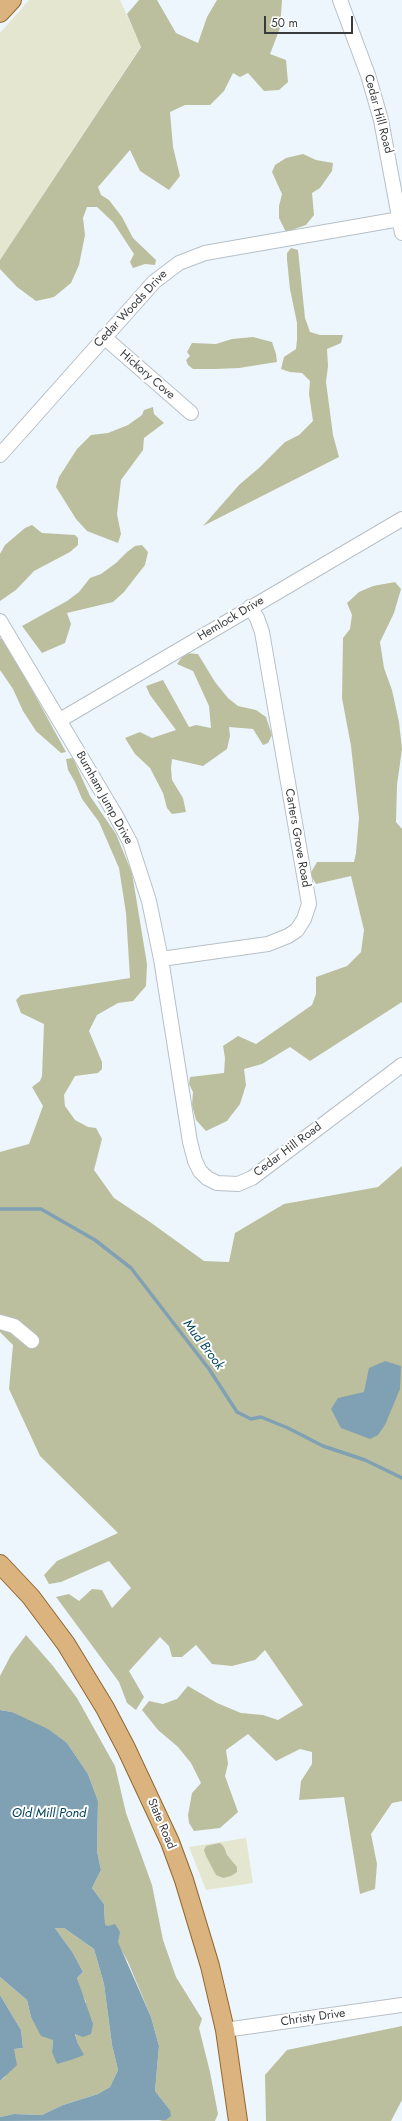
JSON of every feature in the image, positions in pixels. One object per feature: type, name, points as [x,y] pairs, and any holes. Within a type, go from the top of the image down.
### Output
[{"type":"main road","points":[[0,14],[12,0]]},
{"type":"main road","name":"State Road","points":[[0,1564],[31,1598],[66,1644],[105,1708],[149,1796],[184,1880],[210,1966],[225,2030],[238,2121]]},
{"type":"street","name":"Cedar Hill Road","points":[[340,0],[368,75],[381,120],[401,226]]},
{"type":"street","name":"Cedar Woods Drive","points":[[0,455],[154,282],[170,268],[187,259],[223,249],[401,226]]},
{"type":"street","name":"Hickory Cove","points":[[104,337],[190,413]]},
{"type":"street","name":"Hemlock Drive","points":[[60,720],[402,519]]},
{"type":"street","name":"Carters Grove Road","points":[[161,959],[268,944],[288,936],[297,930],[304,919],[309,904],[262,632],[257,618],[250,607]]},
{"type":"street","name":"Burnham Jump Drive","points":[[0,621],[119,820],[130,842],[149,901],[161,959],[185,1110]]},
{"type":"street","name":"Cedar Hill Road","points":[[185,1110],[193,1155],[200,1171],[207,1178],[217,1183],[238,1184],[252,1178],[402,1065]]},
{"type":"street","points":[[0,1322],[14,1326],[32,1341]]},
{"type":"street","name":"Christy Drive","points":[[225,2030],[402,2005]]},
{"type":"green space","points":[[29,0],[120,0],[141,46],[0,260],[0,33]]},
{"type":"green space","points":[[139,0],[157,0],[176,33],[198,43],[207,17],[217,0],[282,0],[280,28],[270,54],[286,60],[288,82],[279,90],[264,91],[248,73],[240,77],[233,73],[224,91],[210,105],[185,105],[170,112],[173,147],[180,176],[169,190],[140,171],[130,150],[98,187],[101,195],[109,200],[122,217],[133,238],[156,260],[155,265],[145,264],[133,268],[130,262],[134,254],[113,222],[97,207],[87,207],[83,218],[85,235],[79,265],[71,283],[54,297],[36,301],[17,287],[0,269],[0,260],[141,47],[127,14]]},
{"type":"green space","points":[[303,154],[316,160],[333,163],[332,171],[320,188],[312,193],[314,215],[306,225],[286,232],[279,218],[279,206],[282,194],[272,172],[275,165],[286,158]]},
{"type":"green space","points":[[291,248],[298,250],[305,318],[310,332],[320,335],[343,335],[341,343],[327,349],[328,366],[326,382],[333,435],[339,457],[203,526],[239,485],[285,442],[299,435],[313,421],[309,394],[310,381],[302,373],[290,372],[281,369],[284,357],[296,349],[297,340],[297,323],[290,289],[287,260],[287,253]]},
{"type":"green space","points":[[253,337],[272,342],[277,362],[239,368],[193,369],[188,365],[186,360],[190,356],[187,352],[192,343],[216,344],[232,339]]},
{"type":"green space","points":[[153,407],[154,414],[164,423],[144,438],[143,450],[121,480],[117,514],[121,534],[118,543],[87,531],[76,519],[56,487],[59,477],[77,449],[91,435],[108,433],[128,425],[142,415],[144,410]]},
{"type":"green space","points":[[32,525],[42,533],[75,535],[78,538],[78,545],[70,552],[34,571],[16,590],[0,601],[0,554],[5,545],[25,528]]},
{"type":"green space","points":[[142,545],[148,552],[145,565],[124,592],[113,602],[67,613],[71,624],[65,643],[42,653],[22,626],[67,601],[79,592],[90,578],[101,574],[135,546]]},
{"type":"green space","points":[[395,582],[401,589],[394,613],[380,642],[384,668],[392,690],[399,722],[402,749],[397,785],[396,822],[402,829],[402,1002],[310,1061],[290,1047],[262,1064],[244,1069],[246,1085],[240,1104],[227,1121],[206,1131],[196,1120],[192,1105],[193,1092],[189,1084],[190,1077],[224,1073],[225,1058],[223,1046],[238,1036],[256,1044],[312,1005],[316,994],[316,977],[347,966],[361,952],[364,930],[351,876],[316,884],[310,874],[317,862],[354,862],[356,853],[359,818],[351,746],[342,698],[343,638],[350,629],[352,615],[347,603],[359,592],[373,586]]},
{"type":"green space","points":[[0,638],[4,641],[25,677],[66,752],[61,753],[36,731],[23,711],[13,689],[0,670]]},
{"type":"green space","points":[[185,653],[198,654],[215,682],[228,698],[238,706],[256,710],[266,717],[272,735],[268,743],[263,745],[253,729],[229,727],[230,736],[227,749],[203,766],[172,759],[172,780],[183,798],[186,812],[172,814],[167,808],[163,793],[150,768],[135,754],[125,738],[140,732],[152,738],[176,730],[150,695],[146,686],[163,680],[189,727],[196,725],[211,728],[209,706],[193,671],[177,664]]},
{"type":"green space","points":[[73,758],[90,796],[116,834],[132,873],[147,964],[146,986],[133,1001],[118,1003],[97,1015],[89,1031],[102,1062],[102,1069],[98,1073],[75,1076],[64,1095],[65,1106],[75,1120],[88,1127],[96,1128],[102,1139],[94,1170],[114,1198],[204,1261],[229,1262],[235,1233],[284,1204],[378,1187],[402,1166],[402,1801],[392,1803],[371,1834],[377,1864],[375,1889],[360,1894],[344,1797],[299,1800],[301,1781],[312,1764],[312,1752],[300,1749],[276,1761],[248,1734],[226,1750],[228,1764],[225,1776],[238,1812],[220,1828],[194,1831],[189,1823],[188,1815],[192,1793],[201,1783],[191,1763],[178,1747],[158,1730],[142,1710],[149,1701],[163,1704],[177,1699],[188,1686],[217,1703],[241,1713],[263,1715],[278,1720],[303,1705],[265,1650],[255,1660],[232,1666],[212,1664],[196,1645],[182,1657],[172,1657],[169,1646],[160,1637],[129,1671],[144,1697],[136,1710],[127,1703],[119,1682],[56,1597],[69,1594],[79,1601],[92,1589],[102,1590],[112,1608],[131,1588],[109,1561],[61,1582],[49,1584],[44,1575],[57,1561],[118,1533],[40,1456],[9,1389],[13,1345],[0,1332],[0,1152],[29,1144],[43,1106],[32,1087],[40,1081],[42,1076],[44,1024],[21,1013],[16,1000],[21,995],[130,978],[126,913],[119,868],[99,822],[82,799],[68,770],[66,759]]},
{"type":"green space","points":[[26,1635],[53,1666],[77,1698],[115,1766],[126,1813],[152,1885],[163,1940],[176,1977],[202,2019],[199,2028],[210,2072],[218,2114],[215,2121],[159,2121],[166,2119],[170,2110],[155,2091],[159,2046],[151,2017],[128,1962],[108,1926],[105,1924],[104,1904],[92,1888],[101,1870],[97,1851],[98,1801],[88,1774],[67,1743],[12,1712],[0,1710],[0,1676],[11,1655]]},
{"type":"green space","points":[[246,1838],[253,1883],[206,1890],[189,1847]]},
{"type":"green space","points":[[220,1843],[224,1847],[227,1855],[237,1867],[237,1872],[231,1876],[223,1878],[216,1875],[204,1850],[206,1846]]},
{"type":"green space","points":[[55,1928],[64,1928],[94,1949],[104,1984],[112,2045],[118,2070],[110,2087],[98,2094],[63,2105],[42,2115],[14,2114],[0,2117],[0,2081],[5,2077],[14,2049],[23,2048],[21,2030],[0,1995],[0,1977],[27,2000],[31,2017],[53,2040],[52,2052],[78,2044],[75,2033],[86,2002],[80,1990],[77,1978],[83,1972],[73,1953]]},
{"type":"green space","points":[[402,2026],[402,2100],[391,2121],[266,2121],[265,2075],[287,2050]]},
{"type":"water","points":[[385,1361],[401,1366],[400,1389],[385,1425],[378,1435],[370,1439],[341,1428],[331,1409],[338,1398],[364,1392],[369,1368]]},
{"type":"water","name":"Old Mill Pond","points":[[0,1710],[12,1712],[48,1729],[67,1743],[88,1774],[98,1801],[97,1851],[101,1870],[92,1888],[104,1904],[105,1924],[108,1926],[115,1924],[120,1932],[118,1942],[151,2017],[159,2046],[155,2091],[170,2110],[171,2116],[166,2120],[0,2121],[0,2117],[14,2114],[42,2115],[63,2105],[98,2094],[110,2087],[118,2070],[112,2045],[104,1984],[94,1949],[64,1928],[55,1928],[73,1953],[83,1972],[77,1978],[93,2024],[91,2034],[83,2037],[75,2034],[84,2055],[71,2060],[57,2064],[52,2052],[53,2040],[41,2036],[31,2017],[27,2000],[0,1977]]},
{"type":"water","points":[[0,1995],[21,2030],[23,2048],[14,2049],[17,2065],[0,2081]]},
{"type":"waterway","name":"Mud Brook","points":[[0,1209],[41,1209],[95,1240],[131,1268],[209,1369],[237,1412],[251,1419],[261,1417],[288,1428],[323,1446],[365,1460],[402,1478]]}]
